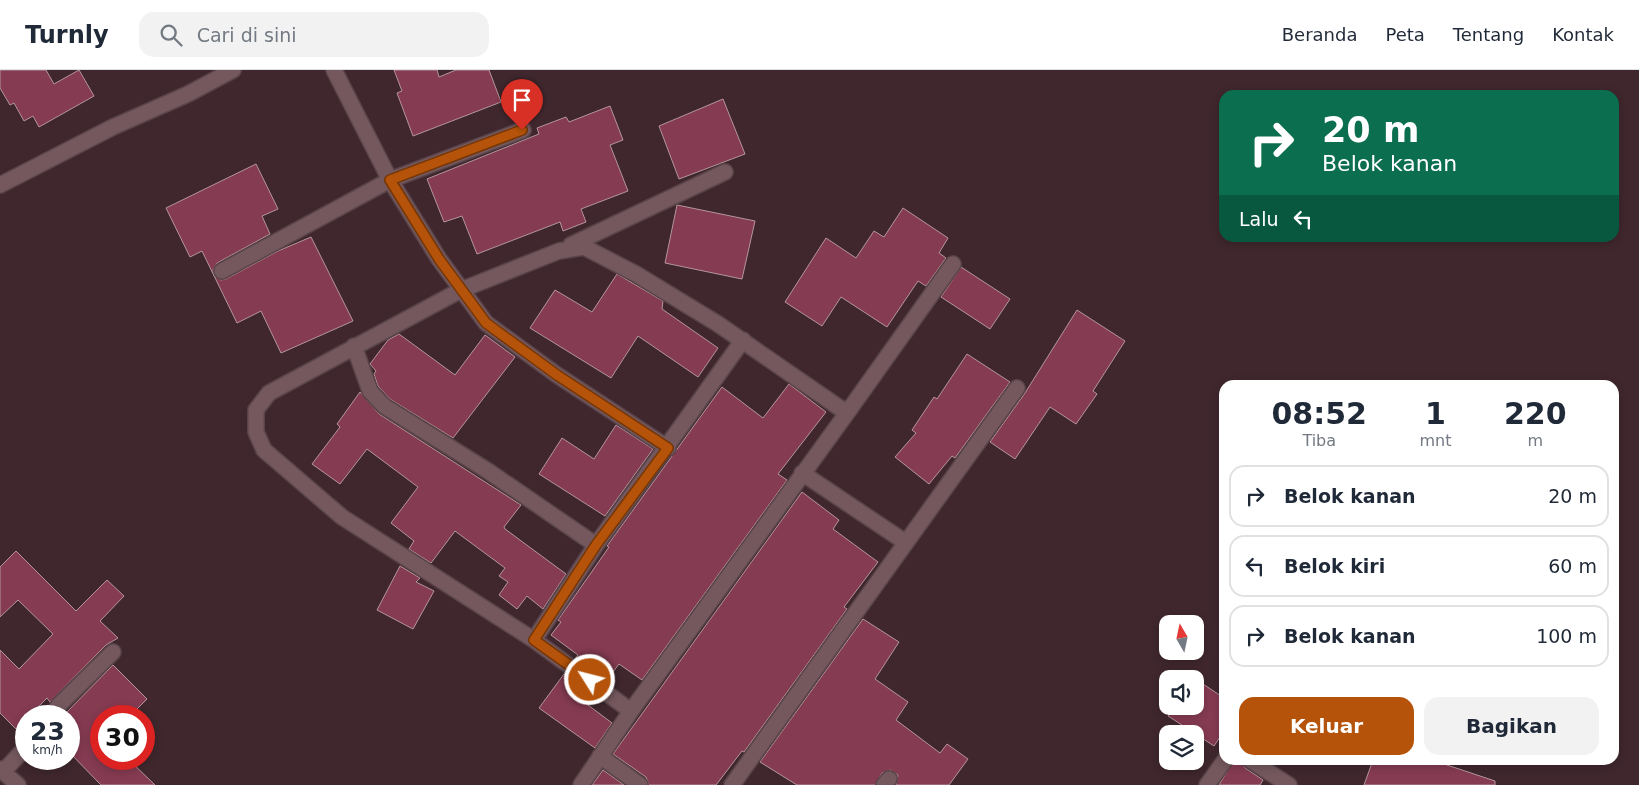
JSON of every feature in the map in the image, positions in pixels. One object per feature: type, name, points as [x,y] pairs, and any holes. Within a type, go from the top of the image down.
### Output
[{"type":"street","points":[[0,185],[113,127],[188,94],[233,70]]},
{"type":"street","points":[[334,70],[390,180],[461,290],[486,323],[557,375],[668,448]]},
{"type":"street","points":[[222,271],[390,180],[522,130]]},
{"type":"street","points":[[631,710],[534,640],[342,517],[264,450],[256,432],[256,410],[269,393],[461,290],[559,251],[726,172]]},
{"type":"street","points":[[559,251],[584,247],[604,256],[743,340],[847,413]]},
{"type":"street","points":[[581,785],[631,710],[847,413],[952,264]]},
{"type":"street","points":[[534,640],[596,545],[668,448],[743,340]]},
{"type":"street","points":[[354,346],[370,391],[384,406],[488,471],[596,545]]},
{"type":"street","points":[[732,785],[905,542],[932,509],[1018,388]]},
{"type":"street","points":[[802,473],[905,542]]},
{"type":"street","points":[[59,705],[114,652]]},
{"type":"street","points":[[600,756],[640,785]]},
{"type":"street","points":[[15,758],[2,771],[18,785]]},
{"type":"street","points":[[1207,785],[1221,765]]},
{"type":"street","points":[[1258,765],[1289,785]]},
{"type":"building","points":[[0,70],[46,70],[54,84],[79,70],[94,96],[39,127],[33,116],[24,121],[14,103],[10,105],[0,88]]},
{"type":"building","points":[[394,70],[437,70],[439,77],[456,70],[489,70],[501,102],[413,136],[397,93],[402,91]]},
{"type":"building","points":[[723,99],[745,154],[679,179],[659,126]]},
{"type":"building","points":[[610,106],[623,140],[610,145],[628,191],[581,209],[586,222],[563,231],[560,222],[477,254],[462,216],[444,222],[427,179],[539,134],[537,128],[566,117],[569,122]]},
{"type":"building","points":[[256,164],[278,209],[262,216],[270,234],[217,263],[213,270],[214,276],[202,251],[190,257],[166,208]]},
{"type":"building","points":[[677,205],[755,221],[742,279],[665,263]]},
{"type":"building","points":[[903,208],[948,238],[939,253],[946,258],[926,286],[918,281],[887,327],[841,297],[822,326],[785,302],[826,238],[856,258],[874,231],[884,237]]},
{"type":"building","points":[[311,237],[353,321],[281,353],[261,311],[237,323],[214,276],[221,280],[226,279],[278,251]]},
{"type":"building","points":[[961,267],[1010,299],[990,329],[941,297]]},
{"type":"building","points":[[617,274],[663,301],[662,309],[718,348],[698,377],[638,336],[611,378],[530,328],[555,290],[592,312]]},
{"type":"building","points":[[1077,310],[1125,341],[1093,391],[1097,394],[1076,424],[1050,407],[1015,459],[990,442],[1025,393]]},
{"type":"building","points":[[399,334],[455,375],[485,335],[515,357],[453,438],[390,399],[378,386],[374,374],[376,371],[370,364],[388,340]]},
{"type":"building","points":[[967,354],[1010,382],[955,458],[952,456],[929,484],[895,457],[916,433],[912,430],[934,397],[937,399]]},
{"type":"building","points":[[789,384],[826,412],[778,474],[787,480],[642,680],[619,664],[606,681],[575,659],[578,655],[551,635],[561,622],[558,620],[609,547],[607,546],[722,387],[763,418]]},
{"type":"building","points":[[360,392],[379,414],[521,505],[504,527],[505,529],[566,574],[543,609],[527,596],[517,609],[499,595],[508,582],[499,576],[505,568],[455,531],[431,563],[409,549],[414,541],[391,523],[418,487],[367,449],[340,484],[312,464],[340,427],[337,424]]},
{"type":"building","points":[[616,425],[653,449],[605,516],[539,474],[562,438],[594,459]]},
{"type":"building","points":[[802,492],[839,520],[833,529],[878,562],[844,607],[847,609],[744,752],[742,751],[716,785],[649,785],[646,777],[613,754]]},
{"type":"building","points":[[16,551],[76,611],[107,580],[124,596],[100,621],[118,638],[106,645],[50,702],[47,698],[40,705],[15,705],[15,728],[0,713],[0,650],[19,669],[53,634],[18,600],[0,617],[0,567]]},
{"type":"building","points":[[400,566],[420,578],[416,582],[434,591],[413,629],[377,610]]},
{"type":"building","points":[[863,619],[899,642],[875,679],[908,702],[896,720],[940,753],[947,744],[968,759],[949,785],[896,785],[898,775],[890,770],[882,773],[875,785],[797,785],[760,762]]},
{"type":"building","points":[[113,665],[147,699],[141,705],[90,705],[90,770],[139,770],[155,785],[101,785],[80,763],[80,705],[74,705]]},
{"type":"building","points":[[564,674],[595,696],[588,705],[612,723],[595,748],[539,708]]},
{"type":"building","points":[[1204,685],[1219,695],[1219,738],[1214,746],[1204,739],[1204,725],[1182,725],[1168,716],[1204,715]]},
{"type":"building","points":[[1231,765],[1244,765],[1263,780],[1260,785],[1219,785]]},
{"type":"building","points":[[1371,765],[1447,765],[1495,781],[1495,785],[1364,785]]},
{"type":"building","points":[[603,770],[624,785],[592,785]]},
{"type":"route","points":[[522,130],[390,180],[439,259],[486,323],[557,375],[668,448],[596,545],[534,640],[590,680]]}]
